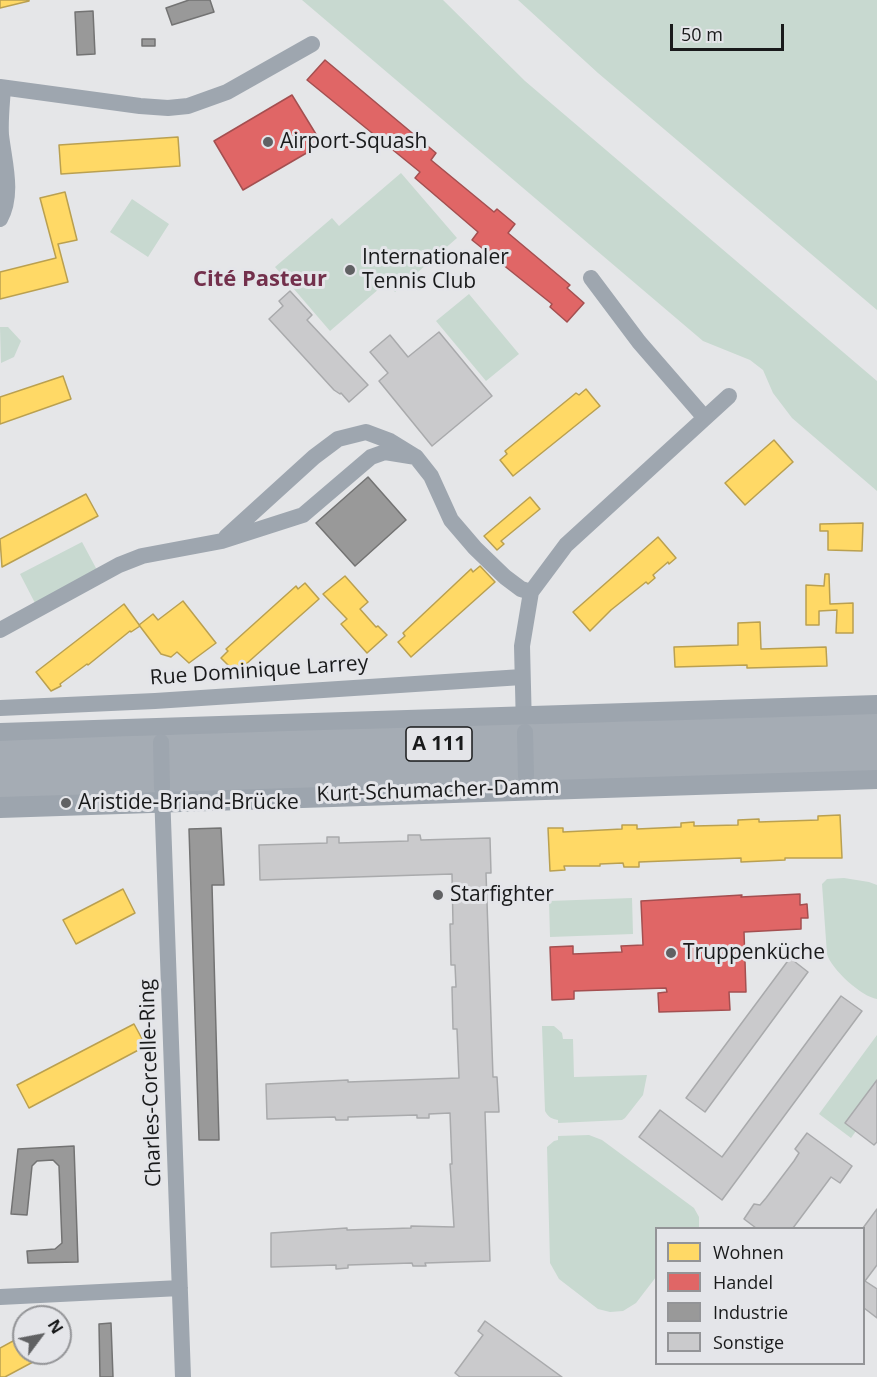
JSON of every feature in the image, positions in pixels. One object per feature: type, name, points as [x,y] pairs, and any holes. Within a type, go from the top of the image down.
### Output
[{"type":"highway","name":"A 111","points":[[0,757],[190,749],[580,741],[877,730]]},
{"type":"highway","name":"A 111","points":[[0,781],[877,754]]},
{"type":"main road","points":[[0,735],[160,736],[524,725],[877,707]]},
{"type":"main road","name":"Kurt-Schumacher-Damm","points":[[0,806],[162,794],[526,782],[877,777]]},
{"type":"street","points":[[0,219],[4,212],[7,192],[7,166],[0,134],[2,87],[168,108],[188,105],[227,92],[312,44]]},
{"type":"street","points":[[591,278],[639,342],[705,418]]},
{"type":"street","points":[[526,782],[522,646],[531,592],[566,545],[729,396]]},
{"type":"street","points":[[222,541],[314,457],[338,439],[366,432],[390,441],[417,457],[430,476],[451,520],[475,548],[505,577],[521,589],[531,592]]},
{"type":"street","points":[[0,630],[119,565],[142,556],[222,541],[303,515],[371,457],[385,452],[417,457]]},
{"type":"street","name":"Rue Dominique Larrey","points":[[0,708],[155,701],[522,676]]},
{"type":"street","points":[[160,736],[162,794]]},
{"type":"street","name":"Charles-Corcelle-Ring","points":[[162,794],[183,1377]]},
{"type":"street","points":[[0,1296],[180,1288]]},
{"type":"shaded area","points":[[302,0],[443,0],[525,81],[877,381],[877,491],[792,418],[773,393],[763,370],[750,360],[703,341]]},
{"type":"shaded area","points":[[518,0],[877,0],[877,310],[598,73]]},
{"type":"shaded area","points":[[401,173],[457,238],[395,292],[387,282],[330,331],[275,267],[332,218],[339,226]]},
{"type":"shaded area","points":[[132,199],[169,224],[148,257],[110,232]]},
{"type":"shaded area","points":[[469,294],[519,354],[486,381],[436,321]]},
{"type":"shaded area","points":[[0,327],[8,327],[21,341],[14,357],[1,363]]},
{"type":"shaded area","points":[[82,542],[97,570],[35,603],[20,574]]},
{"type":"shaded area","points":[[844,878],[877,885],[877,999],[863,993],[848,981],[834,967],[827,954],[822,884],[827,879]]},
{"type":"shaded area","points":[[632,898],[633,934],[550,937],[549,901]]},
{"type":"shaded area","points":[[542,1026],[554,1026],[562,1033],[563,1039],[573,1039],[574,1077],[647,1075],[643,1095],[625,1118],[558,1123],[558,1120],[547,1115]]},
{"type":"shaded area","points":[[877,1035],[877,1080],[845,1123],[856,1131],[851,1138],[819,1114]]},
{"type":"shaded area","points":[[589,1135],[602,1140],[694,1208],[699,1217],[699,1227],[655,1227],[655,1278],[636,1303],[623,1311],[610,1312],[598,1309],[559,1279],[550,1263],[547,1147],[558,1140],[558,1136]]},
{"type":"building: Wohnen","points":[[0,0],[29,0],[29,1],[0,8]]},
{"type":"building: Wohnen","points":[[178,137],[180,166],[61,174],[59,145]]},
{"type":"building: Wohnen","points":[[65,192],[77,240],[58,244],[68,282],[0,299],[0,272],[56,258],[40,198]]},
{"type":"building: Wohnen","points":[[63,376],[71,399],[0,424],[0,397]]},
{"type":"building: Wohnen","points":[[586,389],[600,406],[513,476],[500,460],[507,454],[505,451],[576,393],[579,395]]},
{"type":"building: Wohnen","points":[[774,440],[793,462],[745,505],[725,483]]},
{"type":"building: Wohnen","points":[[86,494],[98,516],[2,567],[0,539]]},
{"type":"building: Wohnen","points":[[530,497],[540,509],[501,541],[504,544],[497,550],[484,536]]},
{"type":"building: Wohnen","points":[[863,523],[862,551],[828,550],[828,531],[820,531],[820,524]]},
{"type":"building: Wohnen","points":[[658,537],[676,558],[653,575],[655,578],[648,584],[646,582],[611,610],[590,631],[573,612]]},
{"type":"building: Wohnen","points":[[480,566],[495,582],[411,657],[398,642],[405,636],[403,633],[471,569],[473,572]]},
{"type":"building: Wohnen","points":[[825,574],[829,574],[830,604],[853,603],[853,633],[836,633],[837,610],[819,611],[819,625],[806,625],[806,585],[824,586]]},
{"type":"building: Wohnen","points":[[345,576],[368,602],[360,609],[376,627],[378,626],[387,635],[367,653],[341,624],[347,619],[323,594]]},
{"type":"building: Wohnen","points":[[305,583],[319,599],[236,673],[221,658],[228,651],[226,649],[296,586],[298,589]]},
{"type":"building: Wohnen","points":[[183,601],[216,643],[189,663],[177,652],[171,657],[161,654],[139,625],[153,614],[158,620]]},
{"type":"building: Wohnen","points":[[124,604],[140,626],[130,631],[60,684],[61,686],[51,691],[36,672]]},
{"type":"building: Wohnen","points":[[760,622],[761,649],[826,647],[827,666],[675,667],[674,647],[738,645],[738,623]]},
{"type":"building: Wohnen","points":[[840,815],[842,858],[785,858],[785,860],[741,862],[741,858],[639,862],[639,867],[624,867],[623,863],[600,864],[600,866],[564,866],[565,870],[550,871],[548,828],[563,828],[563,832],[622,829],[622,825],[637,825],[637,829],[681,827],[681,823],[694,822],[694,826],[738,825],[738,820],[759,819],[759,822],[818,820],[818,816]]},
{"type":"building: Wohnen","points":[[123,889],[135,913],[76,944],[63,920]]},
{"type":"building: Wohnen","points":[[134,1024],[146,1046],[29,1108],[17,1085]]},
{"type":"building: Wohnen","points":[[12,1342],[12,1365],[27,1365],[5,1377],[0,1377],[0,1348]]},
{"type":"building: Handel","points":[[325,60],[436,153],[431,160],[494,212],[497,209],[515,224],[508,233],[570,285],[567,288],[584,303],[567,322],[550,307],[552,304],[472,240],[478,232],[415,178],[420,172],[307,80]]},
{"type":"building: Handel","name":"Airport-Squash","points":[[292,95],[322,144],[243,190],[214,141]]},
{"type":"building: Handel","name":"Truppenküche","points":[[800,894],[800,905],[807,904],[808,918],[801,918],[801,929],[744,932],[746,992],[729,992],[730,1010],[659,1012],[658,993],[667,992],[666,988],[574,991],[574,999],[552,1000],[550,947],[573,946],[573,954],[622,952],[621,946],[643,945],[641,901]]},
{"type":"building: Industrie","points":[[189,0],[210,0],[214,12],[172,25],[166,8]]},
{"type":"building: Industrie","points":[[93,11],[95,54],[77,55],[75,12]]},
{"type":"building: Industrie","points":[[142,39],[155,39],[155,46],[142,46]]},
{"type":"building: Industrie","points":[[368,477],[406,520],[355,566],[316,523]]},
{"type":"building: Industrie","points":[[221,828],[224,885],[212,885],[219,1140],[199,1140],[189,829]]},
{"type":"building: Industrie","points":[[74,1146],[78,1262],[28,1263],[27,1251],[55,1249],[62,1243],[59,1166],[53,1160],[37,1161],[32,1166],[27,1215],[11,1214],[18,1149]]},
{"type":"building: Industrie","points":[[111,1323],[113,1377],[100,1377],[99,1324]]},
{"type":"building: Sonstige","points":[[290,291],[312,315],[307,320],[368,385],[349,402],[341,393],[334,390],[269,319],[283,306],[279,301]]},
{"type":"building: Sonstige","points":[[439,332],[492,396],[432,446],[379,381],[388,373],[370,352],[390,335],[408,357]]},
{"type":"building: Sonstige","points":[[408,835],[420,835],[421,840],[490,838],[491,873],[486,873],[493,1077],[497,1077],[499,1112],[485,1112],[490,1261],[425,1263],[426,1266],[413,1266],[412,1263],[348,1265],[348,1268],[336,1269],[336,1265],[271,1267],[271,1233],[347,1228],[347,1230],[411,1228],[411,1226],[454,1227],[450,1113],[429,1114],[429,1118],[417,1118],[417,1115],[348,1117],[348,1120],[336,1120],[335,1117],[267,1119],[266,1084],[459,1078],[457,1029],[453,1029],[452,987],[456,987],[455,965],[451,965],[452,874],[260,880],[259,845],[327,843],[327,837],[339,837],[339,843],[408,841]]},
{"type":"building: Sonstige","points":[[790,958],[808,972],[705,1112],[686,1098]]},
{"type":"building: Sonstige","points":[[841,996],[862,1011],[722,1200],[639,1137],[660,1110],[722,1157]]},
{"type":"building: Sonstige","points":[[877,1080],[877,1142],[874,1145],[845,1123]]},
{"type":"building: Sonstige","points":[[807,1133],[852,1166],[840,1183],[831,1177],[794,1227],[755,1227],[744,1219],[754,1204],[760,1205],[794,1161],[799,1153],[795,1149]]},
{"type":"building: Sonstige","points":[[877,1209],[877,1265],[865,1281],[865,1227]]},
{"type":"building: Sonstige","points":[[865,1281],[877,1289],[877,1318],[865,1309]]},
{"type":"building: Sonstige","points":[[485,1321],[562,1377],[460,1377],[455,1373],[483,1335],[478,1331]]},
{"type":"place","name":"Airport-Squash","points":[[268,142]]},
{"type":"place","name":"Internationaler Tennis Club","points":[[350,270]]},
{"type":"place","name":"Aristide-Briand-Brücke","points":[[66,803]]},
{"type":"place","name":"Starfighter","points":[[438,895]]},
{"type":"place","name":"Truppenküche","points":[[671,953]]},
{"type":"district","name":"Cité Pasteur","points":[[260,280]]}]
